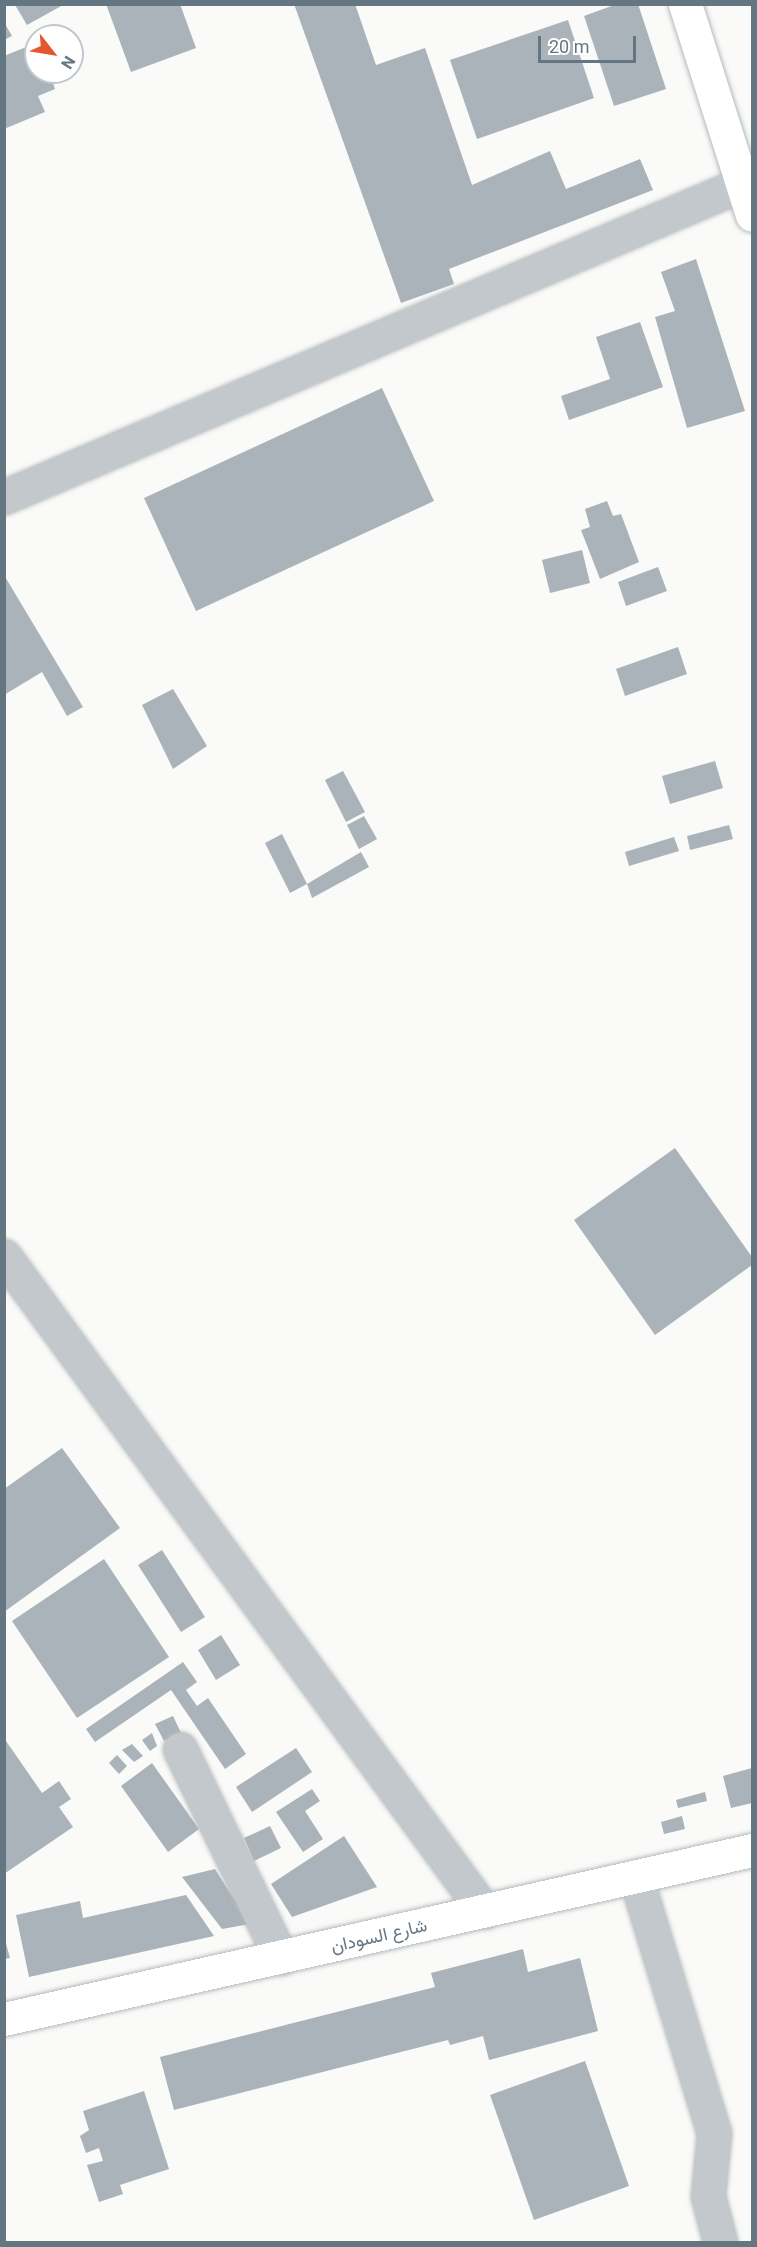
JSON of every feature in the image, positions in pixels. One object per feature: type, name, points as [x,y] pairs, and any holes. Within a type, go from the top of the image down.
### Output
[{"type":"main road","points":[[685,4],[753,215]]},
{"type":"main road","name":"شارع السودان","points":[[4,2019],[753,1851]]},
{"type":"street","points":[[4,498],[742,184]]},
{"type":"street","points":[[4,1256],[485,1912]]},
{"type":"street","points":[[180,1749],[281,1958]]},
{"type":"street","points":[[636,1878],[714,2133],[708,2196],[720,2242]]},
{"type":"building","points":[[106,4],[180,4],[196,48],[131,72]]},
{"type":"building","points":[[294,4],[355,4],[376,65],[425,48],[472,185],[550,151],[566,189],[640,159],[653,190],[449,269],[454,284],[401,303]]},
{"type":"building","points":[[617,4],[638,4],[666,89],[614,106],[584,16]]},
{"type":"building","points":[[15,5],[63,5],[29,24],[26,24]]},
{"type":"building","points":[[568,20],[594,98],[477,139],[450,60]]},
{"type":"building","points":[[4,22],[12,36],[4,40]]},
{"type":"building","points":[[24,48],[24,84],[53,84],[55,89],[38,96],[45,112],[4,129],[4,56]]},
{"type":"building","points":[[696,259],[745,411],[687,428],[655,317],[675,311],[661,272]]},
{"type":"building","points":[[640,322],[663,387],[569,420],[561,396],[610,379],[596,337]]},
{"type":"building","points":[[382,388],[434,501],[196,611],[144,498]]},
{"type":"building","points":[[607,501],[613,516],[621,514],[639,562],[600,579],[581,530],[590,527],[585,509]]},
{"type":"building","points":[[582,550],[590,583],[550,593],[542,560]]},
{"type":"building","points":[[658,567],[667,591],[626,606],[618,582]]},
{"type":"building","points":[[4,575],[83,707],[67,716],[42,672],[4,695]]},
{"type":"building","points":[[678,647],[687,674],[625,696],[616,669]]},
{"type":"building","points":[[173,689],[207,746],[173,769],[142,705]]},
{"type":"building","points":[[715,761],[723,788],[670,804],[662,776]]},
{"type":"building","points":[[343,771],[365,812],[346,822],[325,780]]},
{"type":"building","points":[[364,816],[377,839],[359,849],[347,825]]},
{"type":"building","points":[[729,825],[733,839],[690,850],[687,836]]},
{"type":"building","points":[[282,834],[307,884],[290,893],[265,843]]},
{"type":"building","points":[[674,837],[679,851],[629,866],[625,852]]},
{"type":"building","points":[[361,852],[369,867],[312,898],[307,884]]},
{"type":"building","points":[[675,1148],[752,1257],[752,1265],[655,1335],[574,1220]]},
{"type":"building","points":[[62,1448],[120,1528],[4,1612],[4,1489]]},
{"type":"building","points":[[162,1550],[205,1617],[181,1632],[138,1565]]},
{"type":"building","points":[[104,1559],[169,1657],[77,1718],[12,1621]]},
{"type":"building","points":[[221,1635],[240,1665],[216,1680],[198,1650]]},
{"type":"building","points":[[183,1662],[197,1682],[186,1690],[197,1706],[208,1698],[246,1754],[225,1769],[171,1690],[95,1742],[86,1729]]},
{"type":"building","points":[[173,1716],[181,1733],[164,1741],[155,1724]]},
{"type":"building","points":[[152,1733],[157,1746],[150,1751],[142,1740]]},
{"type":"building","points":[[4,1738],[42,1793],[59,1781],[71,1799],[59,1807],[73,1827],[4,1874]]},
{"type":"building","points":[[132,1744],[143,1756],[134,1762],[122,1750]]},
{"type":"building","points":[[296,1748],[312,1772],[252,1812],[236,1787]]},
{"type":"building","points":[[117,1755],[127,1766],[119,1774],[109,1763]]},
{"type":"building","points":[[152,1763],[199,1829],[168,1852],[121,1786]]},
{"type":"building","points":[[752,1768],[752,1803],[731,1808],[723,1776]]},
{"type":"building","points":[[312,1789],[320,1801],[305,1811],[323,1839],[303,1852],[276,1812]]},
{"type":"building","points":[[705,1792],[707,1801],[678,1808],[676,1800]]},
{"type":"building","points":[[682,1816],[685,1829],[664,1834],[661,1822]]},
{"type":"building","points":[[270,1826],[281,1848],[254,1861],[244,1838]]},
{"type":"building","points":[[344,1836],[377,1887],[292,1917],[271,1884]]},
{"type":"building","points":[[215,1869],[250,1924],[222,1929],[182,1877]]},
{"type":"building","points":[[186,1895],[214,1936],[29,1977],[16,1915],[80,1901],[83,1918]]},
{"type":"building","points":[[4,1936],[10,1958],[4,1959]]},
{"type":"building","points":[[523,1949],[528,1972],[580,1958],[598,2031],[489,2060],[483,2036],[450,2045],[448,2040],[174,2110],[160,2057],[435,1987],[431,1973]]},
{"type":"building","points":[[585,2061],[629,2186],[534,2220],[490,2095]]},
{"type":"building","points":[[144,2091],[169,2169],[120,2185],[123,2194],[99,2202],[87,2165],[103,2161],[99,2148],[86,2153],[80,2136],[89,2130],[83,2111]]}]
